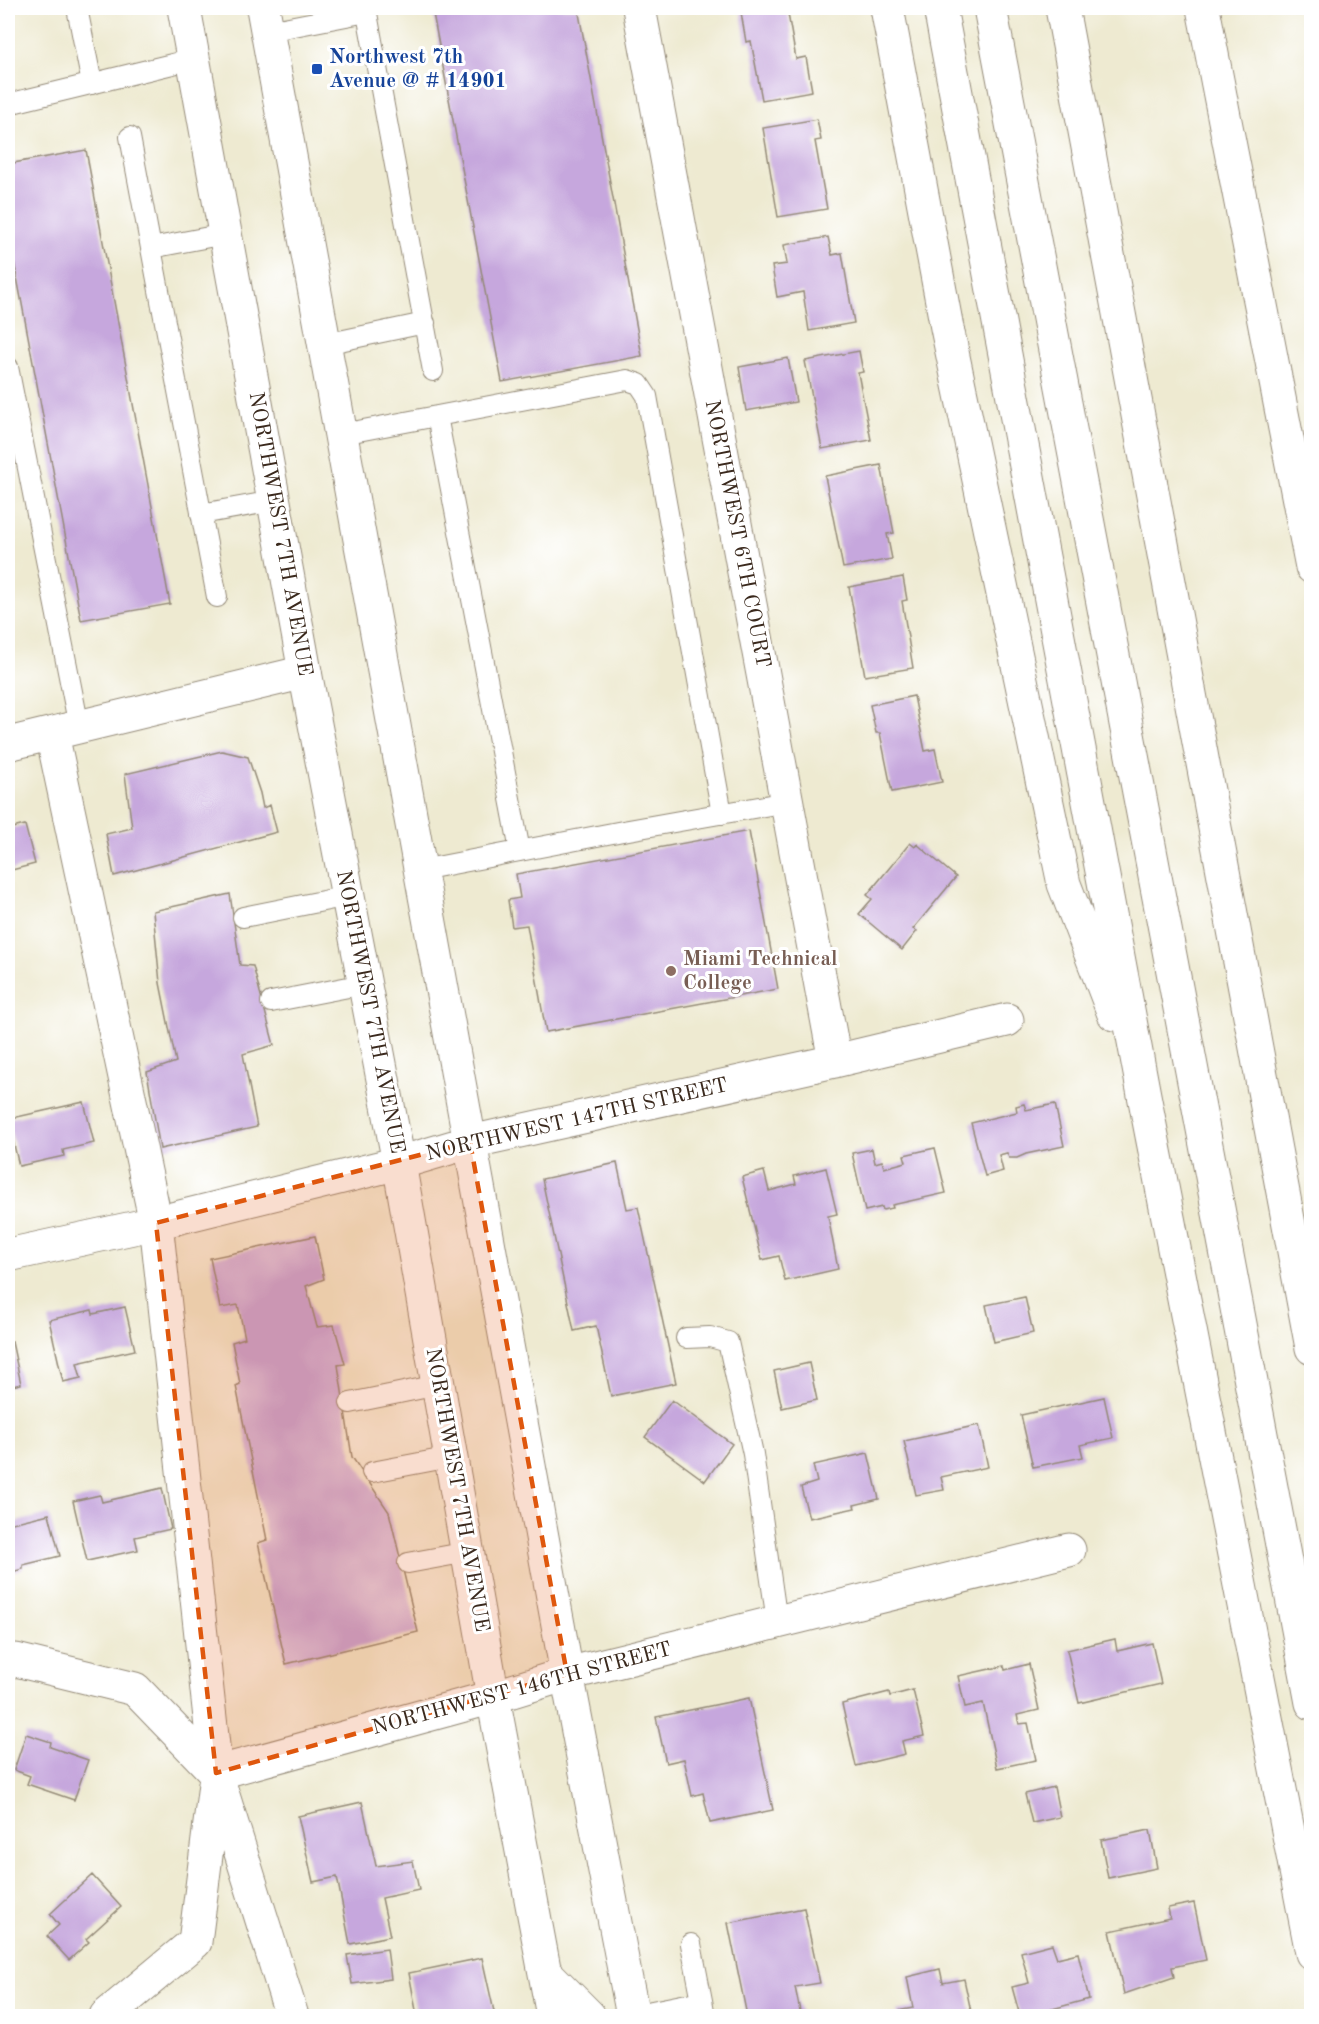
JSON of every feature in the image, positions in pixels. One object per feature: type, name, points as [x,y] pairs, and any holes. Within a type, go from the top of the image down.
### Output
[{"type":"main road","name":"NORTHWEST 7TH AVENUE","points":[[184,8],[305,672],[399,1163],[553,2016]]},
{"type":"main road","name":"NORTHWEST 6TH COURT","points":[[639,8],[835,1061]]},
{"type":"main road","points":[[886,8],[947,328],[1064,884],[1144,1095]]},
{"type":"main road","points":[[940,8],[1144,1095],[1311,1953]]},
{"type":"main road","points":[[990,8],[1311,1703]]},
{"type":"main road","points":[[1203,8],[1311,567]]},
{"type":"main road","points":[[1064,14],[1311,1348]]},
{"type":"main road","points":[[266,19],[567,1674],[632,2016]]},
{"type":"main road","points":[[8,744],[305,672]]},
{"type":"main road","points":[[65,730],[156,1223],[216,1773],[292,2016]]},
{"type":"main road","name":"NORTHWEST 147TH STREET","points":[[8,1255],[156,1223],[399,1163],[470,1142],[835,1061],[1007,1020]]},
{"type":"main road","name":"NORTHWEST 146TH STREET","points":[[216,1773],[494,1697],[567,1674],[1069,1550]]},
{"type":"main road","points":[[8,1662],[16,1660],[135,1689],[216,1773]]},
{"type":"main road","points":[[106,2016],[195,1942],[216,1773]]},
{"type":"main road","points":[[544,1972],[589,2016]]},
{"type":"lane","points":[[77,8],[92,84]]},
{"type":"lane","points":[[266,19],[367,10],[433,371]]},
{"type":"lane","points":[[8,104],[193,59]]},
{"type":"lane","points":[[130,137],[217,597]]},
{"type":"lane","points":[[151,248],[225,234]]},
{"type":"lane","points":[[325,344],[425,323]]},
{"type":"lane","points":[[8,367],[65,730]]},
{"type":"lane","points":[[342,434],[627,380],[639,384],[647,396],[654,432],[722,814]]},
{"type":"lane","points":[[437,416],[520,851]]},
{"type":"lane","points":[[201,514],[274,501]]},
{"type":"lane","points":[[421,870],[787,802]]},
{"type":"lane","points":[[243,917],[348,896]]},
{"type":"lane","points":[[271,1002],[364,984]]},
{"type":"lane","points":[[686,1338],[710,1337],[728,1342],[753,1454],[777,1622]]},
{"type":"lane","points":[[350,1402],[438,1385]]},
{"type":"lane","points":[[372,1472],[451,1457]]},
{"type":"lane","points":[[408,1563],[468,1552]]},
{"type":"lane","points":[[632,2016],[704,2009],[691,1944]]},
{"type":"highlighted area","points":[[470,1142],[567,1674],[216,1773],[156,1223]]},
{"type":"building","points":[[432,8],[578,8],[642,356],[502,382]]},
{"type":"building","points":[[765,8],[787,8],[796,59],[806,57],[812,91],[762,100],[751,41],[746,42],[741,12]]},
{"type":"building","points":[[817,119],[821,140],[815,141],[827,209],[778,217],[763,128]]},
{"type":"building","points":[[86,150],[170,604],[81,620],[8,229],[8,164]]},
{"type":"building","points":[[828,237],[832,255],[842,253],[854,323],[809,331],[803,292],[777,297],[772,266],[787,264],[784,245]]},
{"type":"building","points":[[859,351],[863,372],[858,373],[871,440],[822,449],[805,361]]},
{"type":"building","points":[[788,358],[796,402],[746,411],[739,367]]},
{"type":"building","points":[[881,465],[894,533],[887,534],[892,559],[843,568],[825,476]]},
{"type":"building","points":[[903,577],[907,600],[902,601],[913,668],[865,676],[849,587]]},
{"type":"building","points":[[914,696],[925,751],[935,749],[942,782],[892,792],[880,733],[876,733],[870,705]]},
{"type":"building","points":[[222,751],[248,757],[263,808],[270,805],[277,832],[114,876],[106,834],[132,828],[125,774]]},
{"type":"building","points":[[25,825],[35,864],[8,871],[8,829]]},
{"type":"building","points":[[749,831],[778,989],[546,1032],[527,925],[512,927],[508,900],[520,898],[516,874]]},
{"type":"building","points":[[910,843],[915,847],[917,844],[956,877],[913,929],[917,931],[902,950],[859,914],[872,899],[867,895]]},
{"type":"building","points":[[230,894],[240,965],[253,966],[274,1045],[243,1054],[257,1127],[160,1149],[147,1072],[176,1062],[160,983],[153,911]]},
{"type":"building","points":[[84,1102],[94,1143],[63,1150],[64,1156],[19,1166],[8,1119]]},
{"type":"building","points":[[1024,1104],[1026,1110],[1055,1104],[1064,1146],[1017,1158],[1009,1158],[1007,1153],[999,1155],[1003,1171],[985,1176],[971,1123],[1017,1112],[1016,1106]]},
{"type":"building","points":[[935,1148],[946,1193],[892,1205],[893,1208],[883,1210],[882,1207],[865,1211],[852,1153],[872,1149],[875,1163],[882,1161],[884,1168],[906,1162],[904,1155]]},
{"type":"building","points":[[617,1163],[627,1209],[638,1207],[676,1383],[611,1396],[596,1326],[574,1331],[542,1179]]},
{"type":"building","points":[[826,1168],[837,1214],[828,1216],[838,1269],[785,1281],[779,1256],[762,1260],[742,1177],[764,1171],[769,1191],[796,1184],[794,1176]]},
{"type":"building","points":[[315,1236],[324,1279],[306,1286],[317,1327],[334,1325],[345,1364],[338,1365],[352,1457],[389,1512],[418,1632],[286,1664],[258,1543],[267,1540],[236,1386],[240,1384],[232,1342],[245,1338],[238,1305],[220,1308],[210,1258]]},
{"type":"building","points":[[1025,1297],[1033,1333],[994,1342],[986,1305]]},
{"type":"building","points":[[125,1307],[135,1350],[77,1363],[81,1378],[63,1382],[49,1320],[92,1310],[93,1314]]},
{"type":"building","points":[[12,1342],[21,1384],[8,1387],[8,1343]]},
{"type":"building","points":[[809,1363],[817,1400],[782,1408],[774,1371]]},
{"type":"building","points":[[1104,1397],[1113,1438],[1080,1445],[1083,1457],[1033,1467],[1021,1415]]},
{"type":"building","points":[[672,1400],[732,1444],[705,1481],[645,1437]]},
{"type":"building","points":[[979,1425],[988,1467],[941,1477],[944,1490],[916,1495],[904,1441]]},
{"type":"building","points":[[868,1453],[879,1499],[854,1505],[855,1508],[809,1518],[801,1487],[817,1482],[813,1465]]},
{"type":"building","points":[[162,1488],[171,1529],[135,1537],[138,1550],[87,1561],[73,1501],[100,1495],[102,1502]]},
{"type":"building","points":[[49,1514],[60,1556],[23,1565],[23,1569],[8,1573],[8,1524]]},
{"type":"building","points":[[1115,1639],[1117,1651],[1152,1643],[1161,1684],[1079,1703],[1067,1650]]},
{"type":"building","points":[[1029,1664],[1039,1710],[1017,1715],[1019,1724],[1028,1723],[1036,1760],[997,1768],[983,1703],[965,1707],[958,1676],[1004,1666],[1005,1670]]},
{"type":"building","points":[[913,1690],[924,1736],[902,1741],[905,1754],[856,1766],[842,1704],[889,1692],[890,1696]]},
{"type":"building","points":[[749,1698],[773,1810],[710,1823],[703,1793],[692,1796],[684,1759],[666,1763],[656,1717]]},
{"type":"building","points":[[26,1734],[51,1742],[50,1747],[88,1760],[74,1800],[27,1784],[30,1776],[14,1770]]},
{"type":"building","points":[[1054,1787],[1060,1817],[1032,1823],[1025,1794]]},
{"type":"building","points":[[362,1802],[376,1866],[413,1861],[419,1890],[382,1898],[390,1936],[350,1944],[337,1877],[313,1882],[298,1816]]},
{"type":"building","points":[[1150,1830],[1157,1868],[1108,1878],[1101,1840]]},
{"type":"building","points":[[92,1875],[121,1907],[86,1939],[89,1942],[69,1960],[47,1936],[59,1925],[50,1914]]},
{"type":"building","points":[[1194,1903],[1206,1960],[1172,1967],[1174,1977],[1124,1994],[1110,1931],[1170,1918],[1168,1908]]},
{"type":"building","points":[[804,1908],[820,1983],[795,1987],[801,2016],[747,2016],[728,1923]]},
{"type":"building","points":[[1052,1944],[1057,1958],[1078,1953],[1089,1999],[1020,2016],[1012,1987],[1029,1983],[1021,1952]]},
{"type":"building","points":[[387,1949],[391,1979],[352,1984],[347,1955]]},
{"type":"building","points":[[482,1958],[495,2016],[417,2016],[409,1973]]},
{"type":"building","points":[[940,1969],[943,1983],[964,1979],[972,2016],[898,2016],[897,2011],[913,2008],[907,1977]]},
{"type":"place","name":"Northwest 7th Avenue @ # 14901","points":[[317,69]]},
{"type":"place","name":"Miami Technical College","points":[[671,971]]}]
